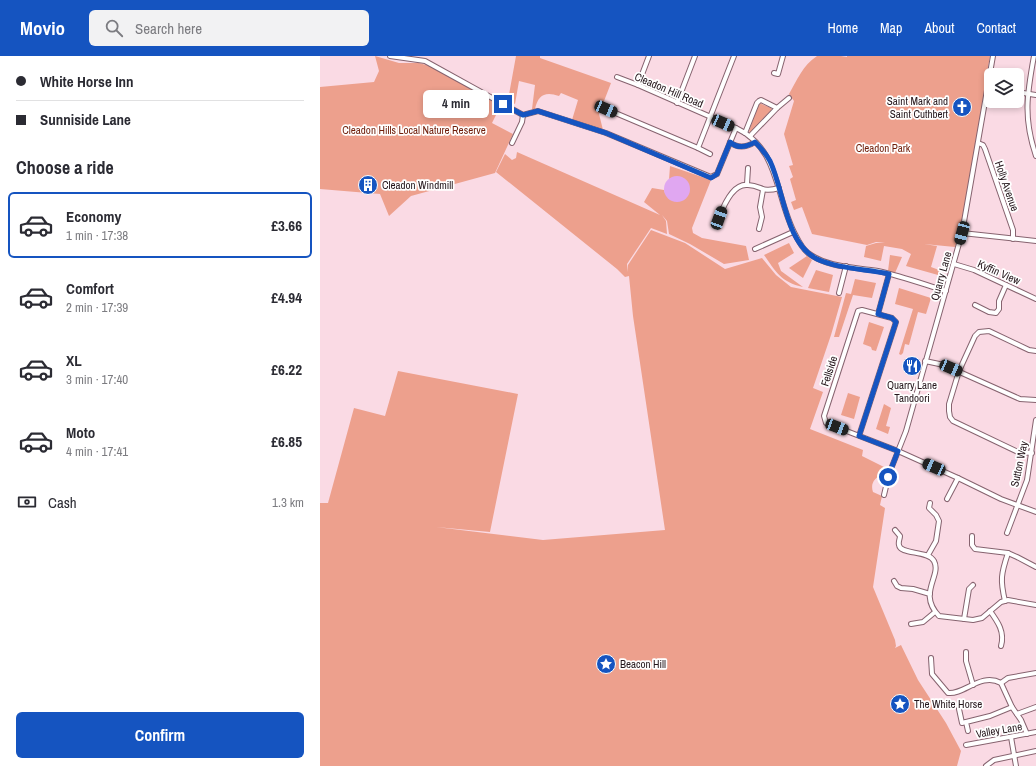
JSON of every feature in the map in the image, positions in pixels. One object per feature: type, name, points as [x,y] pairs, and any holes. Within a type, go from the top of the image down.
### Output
[{"type":"street","points":[[390,56],[425,61],[523,115],[538,111],[606,133],[711,178],[717,174],[736,128]]},
{"type":"street","points":[[638,85],[649,56]]},
{"type":"street","points":[[677,103],[695,56]]},
{"type":"street","points":[[698,148],[734,56]]},
{"type":"street","points":[[774,73],[778,74],[783,56]]},
{"type":"street","name":"Quarry Lane","points":[[991,68],[993,56]]},
{"type":"street","points":[[1034,56],[1027,94],[1030,140],[1036,156]]},
{"type":"street","name":"Cleadon Hill Road","points":[[617,77],[736,128],[750,136],[765,153],[770,163],[794,232],[807,253],[828,263],[889,274],[946,290]]},
{"type":"street","points":[[1024,93],[1036,95]]},
{"type":"street","points":[[750,136],[788,98]]},
{"type":"street","points":[[745,133],[756,103],[761,100],[777,108]]},
{"type":"street","name":"Quarry Lane","points":[[884,495],[888,475],[906,431],[954,264],[962,233],[985,108]]},
{"type":"street","points":[[606,109],[710,154]]},
{"type":"street","points":[[512,144],[522,122],[523,115]]},
{"type":"street","points":[[730,142],[733,145],[741,147],[755,142]]},
{"type":"street","name":"Holly Avenue","points":[[978,143],[983,145],[985,149],[1013,230],[1013,239]]},
{"type":"street","points":[[747,184],[748,168]]},
{"type":"street","points":[[719,218],[724,204],[740,187],[747,184],[769,191],[778,188]]},
{"type":"street","points":[[759,229],[762,217],[760,207],[763,190]]},
{"type":"street","points":[[755,249],[794,232]]},
{"type":"street","points":[[962,233],[1036,241]]},
{"type":"street","name":"Kyffin View","points":[[954,264],[974,270],[1036,299]]},
{"type":"street","points":[[839,293],[846,266]]},
{"type":"street","points":[[889,274],[878,314],[892,318],[896,322],[859,436],[898,451],[1001,499],[1036,512]]},
{"type":"street","points":[[976,305],[989,312],[996,313],[999,309],[999,301],[1006,285]]},
{"type":"street","name":"Fellside","points":[[859,436],[826,423],[824,416],[858,311],[862,310],[878,314]]},
{"type":"street","points":[[1032,453],[1018,452],[954,421],[950,417],[949,404],[959,371],[975,336],[979,332],[983,330],[989,331],[1029,350],[1036,351]]},
{"type":"street","points":[[925,361],[944,365],[1020,399],[1036,400]]},
{"type":"street","name":"Sutton Way","points":[[1007,533],[1027,480],[1036,420]]},
{"type":"street","points":[[947,499],[958,478]]},
{"type":"street","points":[[928,555],[936,542],[939,521],[936,515],[929,508],[930,503]]},
{"type":"street","points":[[895,530],[900,536],[900,548],[928,555],[935,561],[936,569],[929,600],[935,612],[939,616],[973,620],[982,618],[1001,602],[1008,600],[1029,605],[1036,605]]},
{"type":"street","points":[[972,536],[972,545],[975,549],[1008,553],[1036,567]]},
{"type":"street","points":[[1005,601],[1001,583],[1002,570],[1008,553]]},
{"type":"street","points":[[894,581],[897,586],[901,588],[912,588],[930,594]]},
{"type":"street","points":[[964,619],[971,587],[966,585]]},
{"type":"street","points":[[990,611],[999,622],[1002,629],[1001,646]]},
{"type":"street","points":[[911,624],[923,622],[935,612]]},
{"type":"street","points":[[966,652],[966,661],[973,685]]},
{"type":"street","points":[[931,658],[932,674],[948,693],[952,694],[973,685],[994,680],[1001,683],[1027,734]]},
{"type":"street","points":[[1001,683],[1008,678],[1036,673]]},
{"type":"street","points":[[959,709],[962,723],[990,716],[1012,707]]},
{"type":"street","points":[[1017,714],[1036,707]]},
{"type":"street","points":[[966,722],[968,731]]},
{"type":"street","name":"Valley Lane","points":[[966,745],[1036,732]]},
{"type":"street","points":[[1011,737],[1016,766]]},
{"type":"street","points":[[986,766],[994,760],[1036,751]]},
{"type":"green space","name":"Cleadon Hills Local Nature Reserve","points":[[375,56],[399,63],[419,63],[433,67],[501,105],[492,123],[513,134],[495,173],[411,196],[389,216],[380,194],[320,189],[320,87],[374,82],[379,71]]},
{"type":"green space","points":[[516,56],[540,56],[540,58],[611,83],[599,114],[603,130],[572,120],[578,100],[561,93],[559,96],[550,94],[543,95],[538,100],[535,109],[532,109],[535,85],[519,81],[515,104],[508,100]]},
{"type":"green space","name":"Cleadon Park","points":[[817,56],[990,56],[988,68],[984,68],[984,96],[972,176],[962,224],[955,247],[924,244],[937,246],[931,267],[939,270],[938,275],[906,266],[911,254],[902,249],[884,246],[881,261],[864,257],[866,246],[885,242],[876,242],[867,245],[812,234],[802,207],[794,210],[791,202],[796,200],[790,179],[793,177],[789,166],[793,165],[784,134],[794,101],[789,94],[804,68]]},
{"type":"green space","points":[[759,103],[771,108],[772,111],[750,133],[749,131]]},
{"type":"green space","points":[[517,152],[660,215],[644,202],[652,188],[664,190],[665,193],[689,185],[683,178],[671,178],[669,180],[670,166],[711,180],[692,228],[693,233],[702,238],[746,246],[749,260],[724,264],[690,244],[669,234],[667,221],[662,215],[666,221],[667,234],[651,228],[627,264],[628,272],[628,265],[651,230],[685,243],[725,269],[762,258],[776,275],[791,287],[842,297],[813,388],[823,392],[810,429],[863,450],[862,456],[884,467],[882,474],[875,479],[872,486],[873,492],[882,496],[880,505],[885,508],[873,587],[895,640],[895,648],[901,645],[918,680],[946,723],[961,751],[957,766],[320,766],[320,503],[328,503],[354,408],[385,416],[398,371],[518,394],[490,532],[436,527],[543,540],[665,530],[633,316],[629,276],[625,277],[496,172],[505,154],[512,160],[516,158]]},
{"type":"green space","points":[[789,243],[794,253],[778,263],[781,271],[803,287],[789,282],[780,276],[764,255]]},
{"type":"green space","points":[[890,255],[902,257],[895,273],[888,271]]},
{"type":"green space","points":[[807,256],[812,260],[803,278],[789,268]]},
{"type":"green space","points":[[816,270],[833,275],[829,292],[808,288]]},
{"type":"green space","points":[[855,279],[876,283],[872,298],[853,295],[839,337],[834,337],[846,293],[851,294]]},
{"type":"green space","points":[[899,288],[931,298],[926,314],[918,312],[909,345],[905,344],[901,355],[899,354],[913,309],[895,304]]},
{"type":"green space","points":[[869,322],[884,327],[876,351],[863,344]]},
{"type":"green space","points":[[848,393],[860,397],[854,419],[841,415]]},
{"type":"green space","points":[[884,404],[891,408],[886,426],[890,427],[888,434],[876,429]]},
{"type":"shaded area","points":[[677,176],[686,180],[690,189],[686,198],[677,202],[668,198],[664,189],[668,180]]},
{"type":"place","name":"Saint Mark and Saint Cuthbert","points":[[962,107]]},
{"type":"place","name":"Cleadon Windmill","points":[[368,185]]},
{"type":"place","name":"Quarry Lane Tandoori","points":[[912,366]]},
{"type":"place","name":"Beacon Hill","points":[[606,664]]},
{"type":"place","name":"The White Horse","points":[[900,704]]},
{"type":"route","points":[[503,104],[523,115],[538,111],[612,135],[711,178],[717,174],[730,142],[733,145],[741,147],[755,142],[765,153],[770,163],[794,232],[807,253],[828,263],[889,274],[878,314],[892,318],[896,322],[859,436],[898,451],[888,477]]}]
